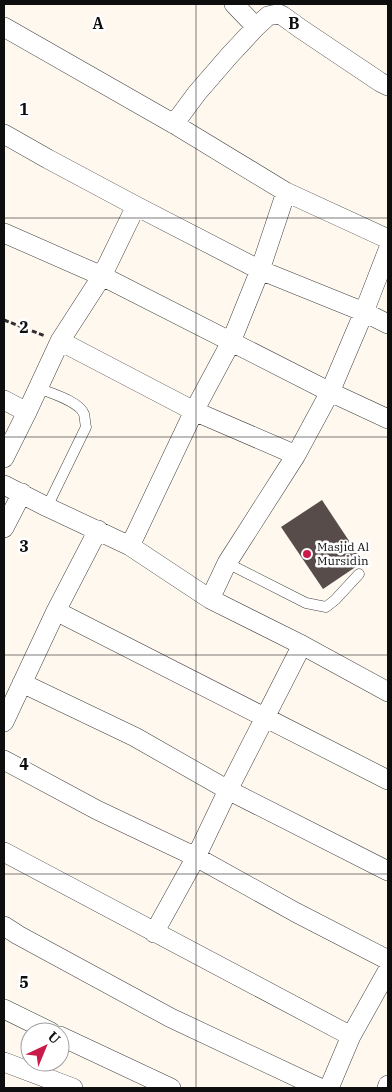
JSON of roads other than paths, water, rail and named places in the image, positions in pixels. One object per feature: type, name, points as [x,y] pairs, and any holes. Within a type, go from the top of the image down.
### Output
[{"type":"street","points":[[234,4],[256,27]]},
{"type":"street","points":[[174,124],[196,93],[256,27],[268,16],[279,14],[388,86]]},
{"type":"street","points":[[4,27],[174,124],[286,192],[388,239]]},
{"type":"street","points":[[4,134],[136,206],[260,270],[364,312],[388,324]]},
{"type":"street","points":[[130,546],[194,411],[230,342],[260,270],[286,192]]},
{"type":"street","points":[[4,458],[60,342],[102,276],[136,206]]},
{"type":"street","points":[[4,233],[102,276],[230,342],[388,419]]},
{"type":"street","points":[[210,599],[227,563],[296,456],[330,392],[388,250]]},
{"type":"street","points":[[60,342],[194,411],[296,456]]},
{"type":"street","points":[[4,400],[27,412]]},
{"type":"street","points":[[4,485],[130,546],[210,599],[302,645],[388,692]]},
{"type":"street","points":[[4,528],[22,493]]},
{"type":"street","points":[[4,722],[56,611],[98,530]]},
{"type":"street","points":[[56,611],[388,780]]},
{"type":"street","points":[[154,933],[196,857],[302,645]]},
{"type":"street","points":[[22,683],[134,737],[228,790],[388,871]]},
{"type":"street","points":[[4,760],[97,810],[196,857],[295,912],[388,960]]},
{"type":"street","points":[[6,860],[154,933],[351,1036]]},
{"type":"street","points":[[4,926],[171,1018],[320,1088]]},
{"type":"street","points":[[329,1088],[351,1036],[388,970]]},
{"type":"street","points":[[4,1010],[30,1022]]},
{"type":"street","points":[[70,1041],[171,1088]]},
{"type":"street","points":[[4,1062],[73,1088]]},
{"type":"lane","points":[[38,388],[68,400],[79,407],[84,414],[86,427],[47,507]]},
{"type":"lane","points":[[227,563],[306,603],[326,607],[359,574]]},
{"type":"place","name":"Masjid Al Mursidin","points":[[307,554]]}]
